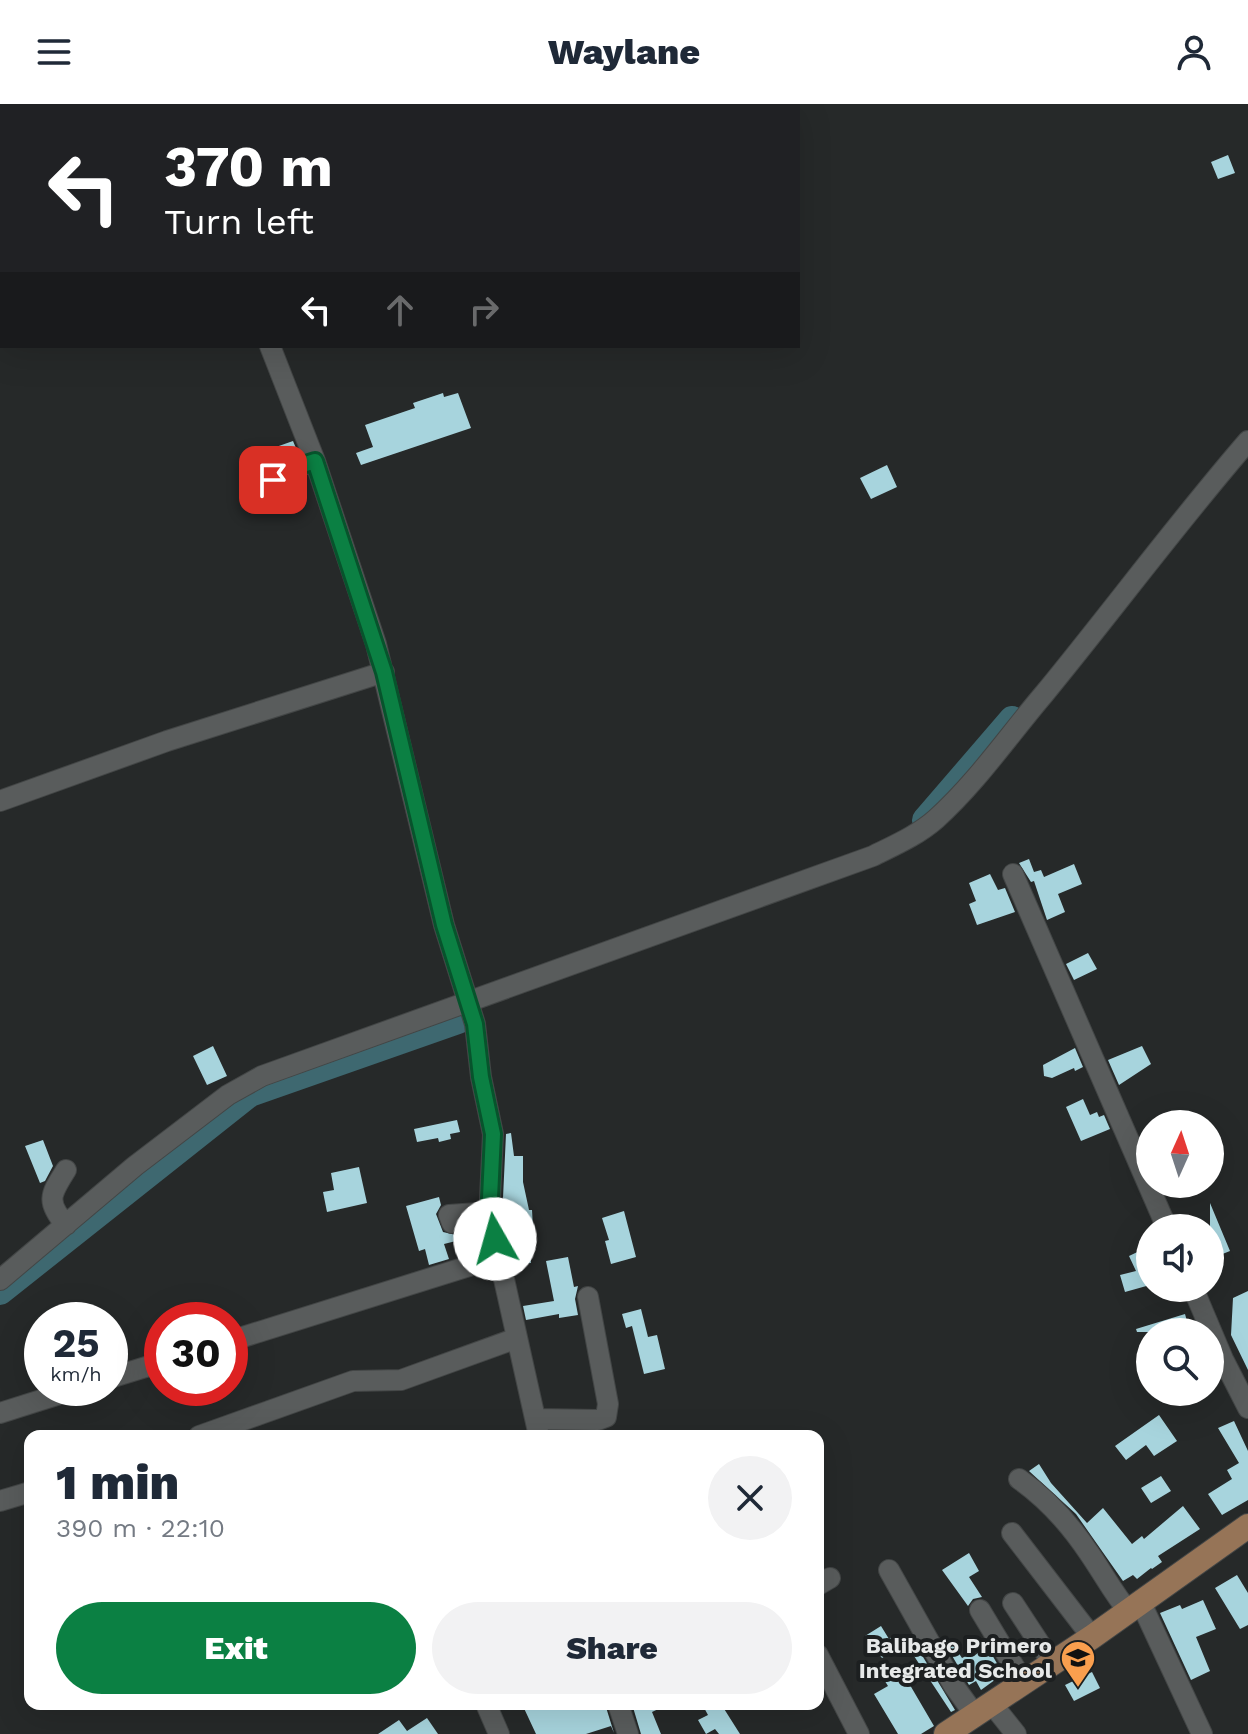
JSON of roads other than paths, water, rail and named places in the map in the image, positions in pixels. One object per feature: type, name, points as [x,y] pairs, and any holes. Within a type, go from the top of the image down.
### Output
[{"type":"main road","points":[[946,1734],[1053,1664],[1248,1526]]},
{"type":"street","points":[[271,348],[315,461],[384,672],[444,925],[475,1024],[481,1077],[493,1134],[492,1212],[498,1257],[538,1428],[606,1417],[608,1404],[588,1297]]},
{"type":"street","points":[[0,1280],[219,1094],[873,856],[905,841],[934,820],[962,793],[1248,441]]},
{"type":"street","points":[[273,480],[293,468],[315,461]]},
{"type":"street","points":[[0,801],[167,741],[384,672]]},
{"type":"street","points":[[1013,874],[1161,1214]]},
{"type":"street","points":[[66,1170],[52,1192],[52,1202],[55,1212],[66,1225]]},
{"type":"street","points":[[452,1223],[449,1215],[492,1212]]},
{"type":"street","points":[[248,1335],[498,1257]]},
{"type":"street","points":[[1199,1302],[1248,1408]]},
{"type":"street","points":[[216,1430],[353,1381],[401,1380],[517,1338]]},
{"type":"street","points":[[0,1413],[24,1405]]},
{"type":"street","points":[[1019,1479],[1036,1491],[1090,1553],[1107,1583],[1135,1607],[1202,1734]]},
{"type":"street","points":[[0,1501],[24,1494]]},
{"type":"street","points":[[1012,1533],[1092,1637]]},
{"type":"street","points":[[889,1570],[954,1686],[1016,1734]]},
{"type":"street","points":[[1013,1603],[1053,1664]]},
{"type":"street","points":[[980,1610],[1024,1683]]},
{"type":"street","points":[[824,1667],[859,1734]]},
{"type":"street","points":[[489,1710],[499,1734]]},
{"type":"street","points":[[620,1710],[628,1734]]},
{"type":"waterway","points":[[925,820],[1012,719]]},
{"type":"waterway","points":[[0,1292],[250,1094],[458,1021]]},
{"type":"place","name":"Balibago Primero Integrated School","points":[[1078,1689]]}]
